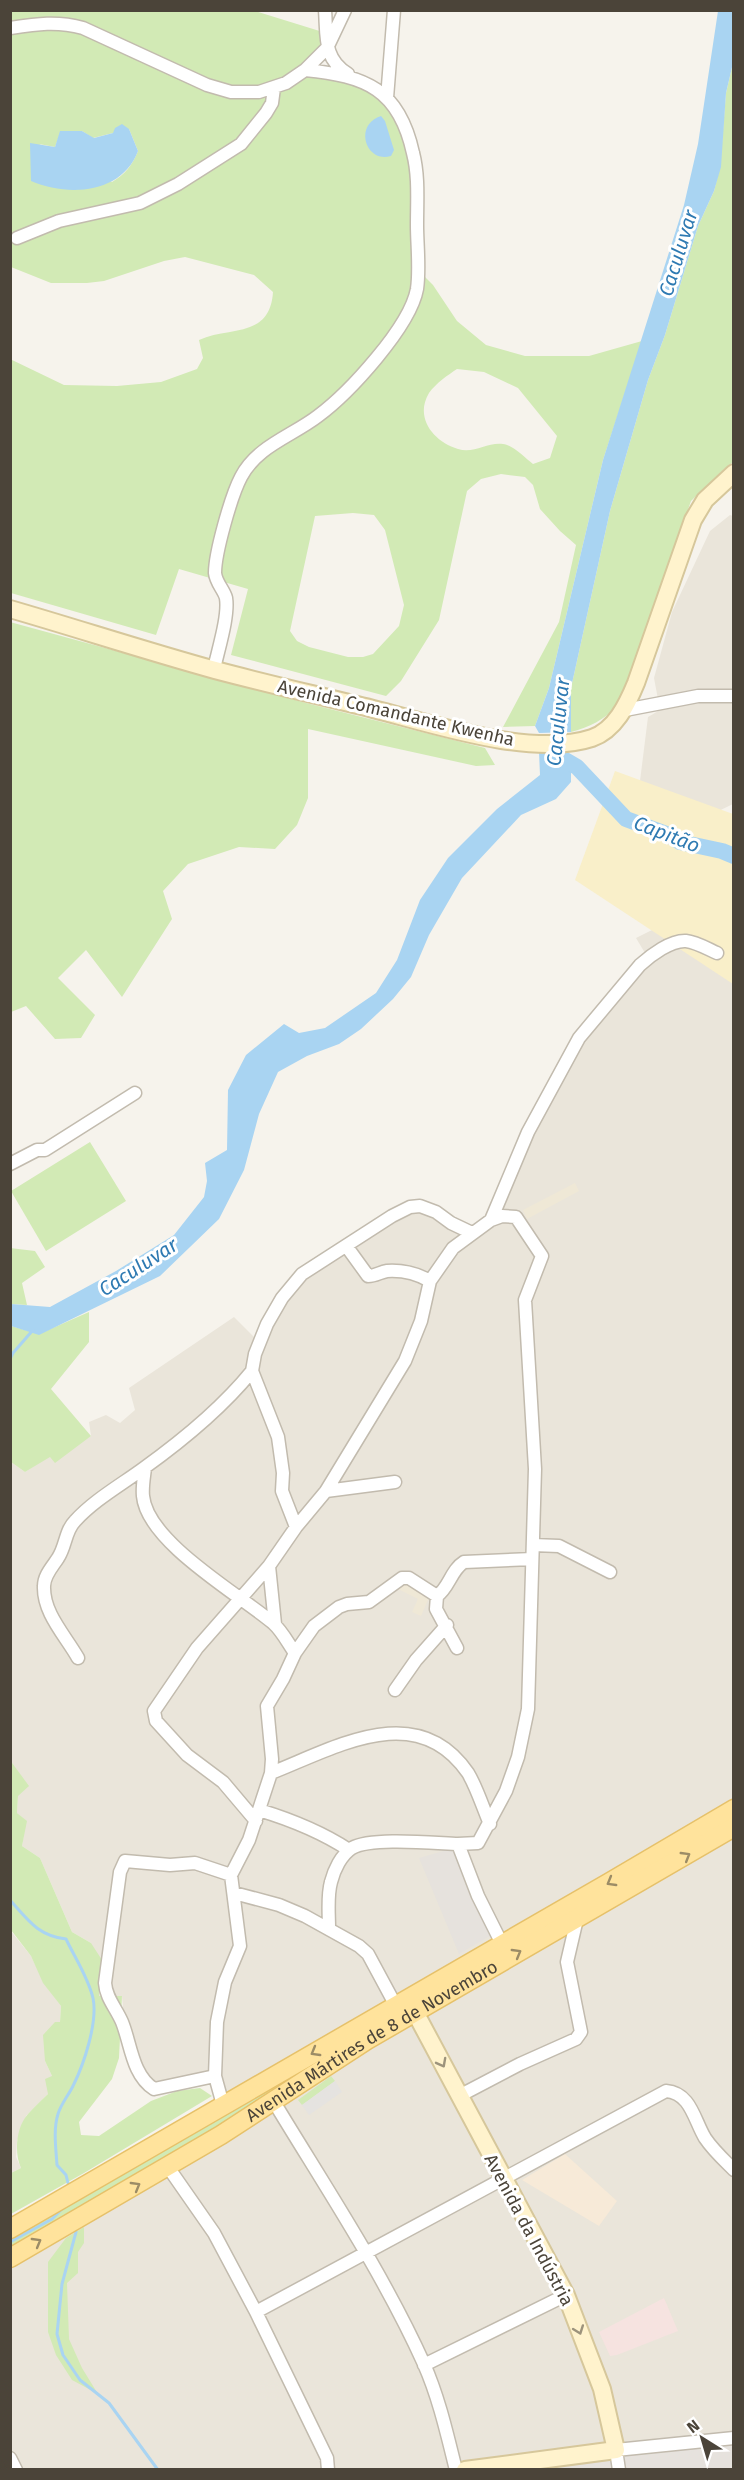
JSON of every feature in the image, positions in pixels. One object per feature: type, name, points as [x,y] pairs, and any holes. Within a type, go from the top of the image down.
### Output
[{"type":"main road","name":"Avenida Comandante Kwenha","points":[[10,609],[214,669],[462,731],[505,740],[537,743],[574,742],[594,737],[611,725],[625,710],[693,520],[705,500],[734,473]]},
{"type":"main road","name":"Avenida Mártires de 8 de Novembro","points":[[10,2229],[734,1809]]},
{"type":"main road","name":"Avenida Mártires de 8 de Novembro","points":[[10,2258],[168,2167],[274,2102],[341,2056],[734,1827]]},
{"type":"main road","name":"Avenida da Indústria","points":[[415,2012],[566,2295],[602,2389],[616,2450]]},
{"type":"main road","points":[[465,2469],[616,2450]]},
{"type":"street","points":[[214,669],[226,596],[215,575],[217,561],[233,495],[242,476],[253,460],[269,447],[318,417],[343,395],[398,330],[409,312],[417,288],[417,191],[409,135],[399,113],[387,98],[376,88],[340,69],[332,62],[327,48],[325,10]]},
{"type":"street","points":[[10,28],[44,22],[62,22],[83,28],[207,85],[231,92],[259,92],[274,88],[306,70],[327,48],[345,10]]},
{"type":"street","points":[[387,98],[394,10]]},
{"type":"street","points":[[306,70],[338,73],[357,79]]},
{"type":"street","points":[[18,238],[59,221],[140,203],[178,184],[241,144],[272,103],[274,88]]},
{"type":"street","points":[[625,710],[698,696],[734,696]]},
{"type":"street","points":[[491,1220],[528,1132],[579,1038],[640,965],[680,942],[691,943],[717,953]]},
{"type":"street","points":[[10,1164],[37,1150],[45,1150],[135,1093]]},
{"type":"street","points":[[78,1658],[60,1627],[49,1614],[44,1583],[60,1556],[73,1522],[88,1508],[145,1468],[226,1402],[252,1371],[255,1354],[267,1324],[282,1298],[302,1274],[392,1216],[410,1207],[420,1206],[436,1212],[472,1233]]},
{"type":"street","points":[[329,1928],[330,1884],[339,1861],[349,1850],[359,1845],[383,1843],[478,1844],[490,1824],[518,1757],[528,1709],[535,1469],[525,1299],[542,1256],[516,1217],[502,1216],[491,1220],[453,1248],[430,1281],[421,1321],[405,1361],[326,1491],[268,1566],[197,1648],[154,1711],[153,1715],[187,1755],[223,1782],[257,1816],[297,1821],[325,1834],[349,1850]]},
{"type":"street","points":[[347,1247],[368,1276],[378,1276],[384,1271],[408,1272],[418,1274],[430,1281]]},
{"type":"street","points":[[252,1371],[278,1437],[283,1473],[282,1491],[296,1527]]},
{"type":"street","points":[[145,1468],[143,1497],[147,1510],[161,1533],[197,1566],[274,1624],[295,1653]]},
{"type":"street","points":[[326,1491],[395,1482]]},
{"type":"street","points":[[533,1545],[559,1546],[610,1572]]},
{"type":"street","points":[[458,1648],[436,1609],[437,1596],[443,1591],[457,1566],[464,1562],[532,1559]]},
{"type":"street","points":[[268,1566],[274,1624]]},
{"type":"street","points":[[223,2105],[215,2076],[217,2022],[225,1982],[240,1947],[231,1875],[257,1816],[271,1773],[272,1759],[267,1706],[295,1653],[314,1626],[339,1607],[369,1602],[402,1578],[409,1578],[437,1596]]},
{"type":"street","points":[[394,1690],[416,1660],[447,1625]]},
{"type":"street","points":[[271,1773],[375,1733],[401,1732],[420,1736],[438,1743],[468,1774],[490,1824]]},
{"type":"street","points":[[458,1844],[478,1896],[502,1944]]},
{"type":"street","points":[[215,2076],[153,2089],[145,2084],[137,2071],[122,2023],[106,1992],[105,1983],[120,1872],[125,1861],[170,1865],[195,1863],[231,1875]]},
{"type":"street","points":[[234,1893],[279,1905],[329,1928],[359,1946],[369,1954],[396,2006]]},
{"type":"street","points":[[459,2096],[520,2064],[576,2039],[581,2032],[567,1962],[577,1918]]},
{"type":"street","points":[[256,2312],[666,2091],[677,2092],[685,2099],[706,2139],[734,2170]]},
{"type":"street","points":[[274,2102],[366,2253],[424,2365],[439,2406],[456,2469]]},
{"type":"street","points":[[168,2167],[214,2233],[256,2312],[327,2458],[328,2469]]},
{"type":"street","points":[[424,2365],[566,2295]]},
{"type":"street","points":[[619,2469],[616,2450],[734,2438]]},
{"type":"street","points":[[10,2458],[16,2469]]},
{"type":"shaded area","points":[[730,515],[733,516],[733,804],[694,823],[638,797],[648,717],[660,710],[654,678],[672,612],[710,531]]},
{"type":"shaded area","points":[[670,921],[734,965],[733,2469],[11,2469],[10,2214],[14,2226],[223,2105],[215,2076],[154,2089],[125,2033],[122,1996],[99,1996],[91,1943],[72,1932],[40,1858],[22,1846],[26,1821],[17,1813],[18,1795],[28,1786],[10,1760],[11,1462],[25,1472],[50,1456],[91,1436],[89,1422],[106,1415],[120,1423],[135,1410],[129,1388],[234,1317],[259,1342],[302,1274],[410,1207],[472,1233],[491,1220],[579,1038],[648,958],[636,938]]},
{"type":"shaded area","points":[[575,1183],[579,1191],[527,1219],[523,1210]]},
{"type":"shaded area","points":[[398,1581],[430,1595],[421,1616],[412,1612],[418,1599],[396,1588]]},
{"type":"shaded area","points":[[454,1848],[490,1936],[459,1954],[419,1858]]},
{"type":"shaded area","points":[[10,1930],[31,1956],[44,1983],[61,2006],[60,2023],[45,2061],[52,2076],[48,2094],[26,2116],[17,2141],[16,2157],[21,2168],[11,2173]]},
{"type":"shaded area","points":[[335,2081],[342,2092],[309,2115],[302,2105]]},
{"type":"shaded area","points":[[565,2154],[617,2201],[599,2226],[522,2180]]},
{"type":"shaded area","points":[[664,2298],[678,2331],[610,2356],[599,2332]]},
{"type":"shaded area","points":[[733,2438],[733,2469],[465,2470]]},
{"type":"green space","points":[[11,11],[255,11],[326,33],[327,48],[306,70],[376,88],[409,136],[417,269],[433,285],[457,321],[486,345],[525,356],[589,356],[642,341],[603,460],[549,688],[535,726],[503,727],[559,622],[576,545],[540,509],[533,485],[525,477],[501,474],[481,479],[467,491],[439,620],[401,681],[386,696],[231,655],[248,589],[179,569],[156,635],[11,593],[10,359],[64,385],[117,386],[161,382],[197,369],[203,358],[199,340],[256,324],[270,307],[273,292],[254,275],[185,257],[164,261],[104,281],[87,283],[51,283],[11,267]],"holes":[[[129,129],[138,151],[128,169],[112,182],[39,144],[55,147],[61,131],[82,131],[93,138]],[[457,369],[484,372],[518,388],[557,436],[550,458],[533,464],[507,445],[497,444],[464,450],[441,441],[429,428],[424,411],[429,393]],[[353,513],[374,515],[385,530],[404,605],[399,626],[373,654],[348,657],[309,647],[297,641],[290,631],[315,516]]]},
{"type":"green space","points":[[733,63],[733,462],[691,501],[618,706],[596,722],[571,732],[571,688],[610,511],[648,380],[665,335],[698,226],[714,191],[720,167],[726,93]]},
{"type":"green space","points":[[10,622],[306,703],[485,748],[495,765],[476,766],[308,729],[308,798],[297,825],[275,849],[239,847],[188,864],[163,891],[172,919],[122,997],[86,950],[58,978],[95,1015],[81,1038],[55,1039],[26,1006],[11,1012]]},
{"type":"green space","points":[[90,1142],[126,1201],[46,1251],[11,1191]]},
{"type":"green space","points":[[10,1248],[35,1251],[45,1267],[22,1283],[27,1305],[11,1304]]},
{"type":"green space","points":[[89,1312],[89,1342],[51,1389],[91,1436],[55,1463],[50,1457],[25,1472],[11,1462],[11,1326],[39,1334]]},
{"type":"green space","points":[[10,1760],[29,1786],[18,1796],[17,1813],[27,1821],[22,1846],[40,1858],[72,1932],[91,1943],[102,1960],[99,1996],[122,1996],[119,2058],[112,2079],[79,2122],[81,2135],[99,2136],[151,2101],[177,2091],[200,2088],[212,2096],[11,2214],[11,2173],[21,2168],[17,2155],[17,2140],[24,2119],[48,2094],[45,2079],[52,2076],[45,2061],[43,2035],[55,2022],[60,2022],[61,2006],[43,1983],[31,1956],[11,1930]]},
{"type":"green space","points":[[375,2026],[269,2098],[11,2250],[10,2237]]},
{"type":"green space","points":[[331,2076],[335,2081],[302,2105],[298,2100]]},
{"type":"green space","points":[[84,2227],[84,2243],[78,2252],[78,2273],[67,2283],[69,2339],[82,2368],[98,2394],[72,2380],[56,2355],[48,2332],[48,2262],[66,2238]]},
{"type":"sand","points":[[615,771],[733,814],[733,984],[575,880]]},
{"type":"water","name":"Caculuvar","points":[[718,11],[734,11],[733,63],[726,93],[721,167],[714,191],[698,226],[665,335],[648,380],[610,511],[571,688],[571,732],[539,733],[535,726],[549,688],[603,460],[684,205],[698,144]]},
{"type":"water","points":[[381,116],[385,121],[394,150],[391,156],[382,157],[375,154],[366,142],[367,127]]},
{"type":"water","points":[[122,124],[129,129],[138,151],[120,176],[107,184],[77,190],[61,189],[31,181],[30,143],[55,147],[60,131],[82,131],[94,138],[113,133],[115,128]]},
{"type":"water","name":"Caculuvar","points":[[565,751],[571,757],[571,782],[556,799],[521,815],[462,878],[429,935],[411,977],[393,999],[361,1029],[339,1044],[307,1056],[278,1072],[259,1114],[244,1170],[219,1219],[160,1276],[39,1335],[11,1326],[11,1304],[50,1307],[116,1271],[174,1235],[204,1197],[207,1181],[205,1163],[227,1150],[228,1090],[246,1055],[284,1024],[299,1033],[325,1028],[376,993],[397,960],[420,900],[448,858],[497,809],[540,775],[539,752]]},
{"type":"waterway","name":"Capitão","points":[[553,753],[577,767],[626,819],[669,835],[680,842],[722,851],[734,856]]},
{"type":"waterway","points":[[10,1359],[33,1330]]},
{"type":"waterway","points":[[10,1900],[41,1931],[66,1939],[85,1975],[93,1998],[94,2019],[89,2043],[77,2077],[56,2120],[57,2165],[66,2175],[68,2183]]},
{"type":"waterway","points":[[10,2242],[52,2219],[63,2208]]},
{"type":"waterway","points":[[76,2232],[62,2284],[57,2334],[63,2355],[80,2380],[109,2403],[158,2470]]}]
